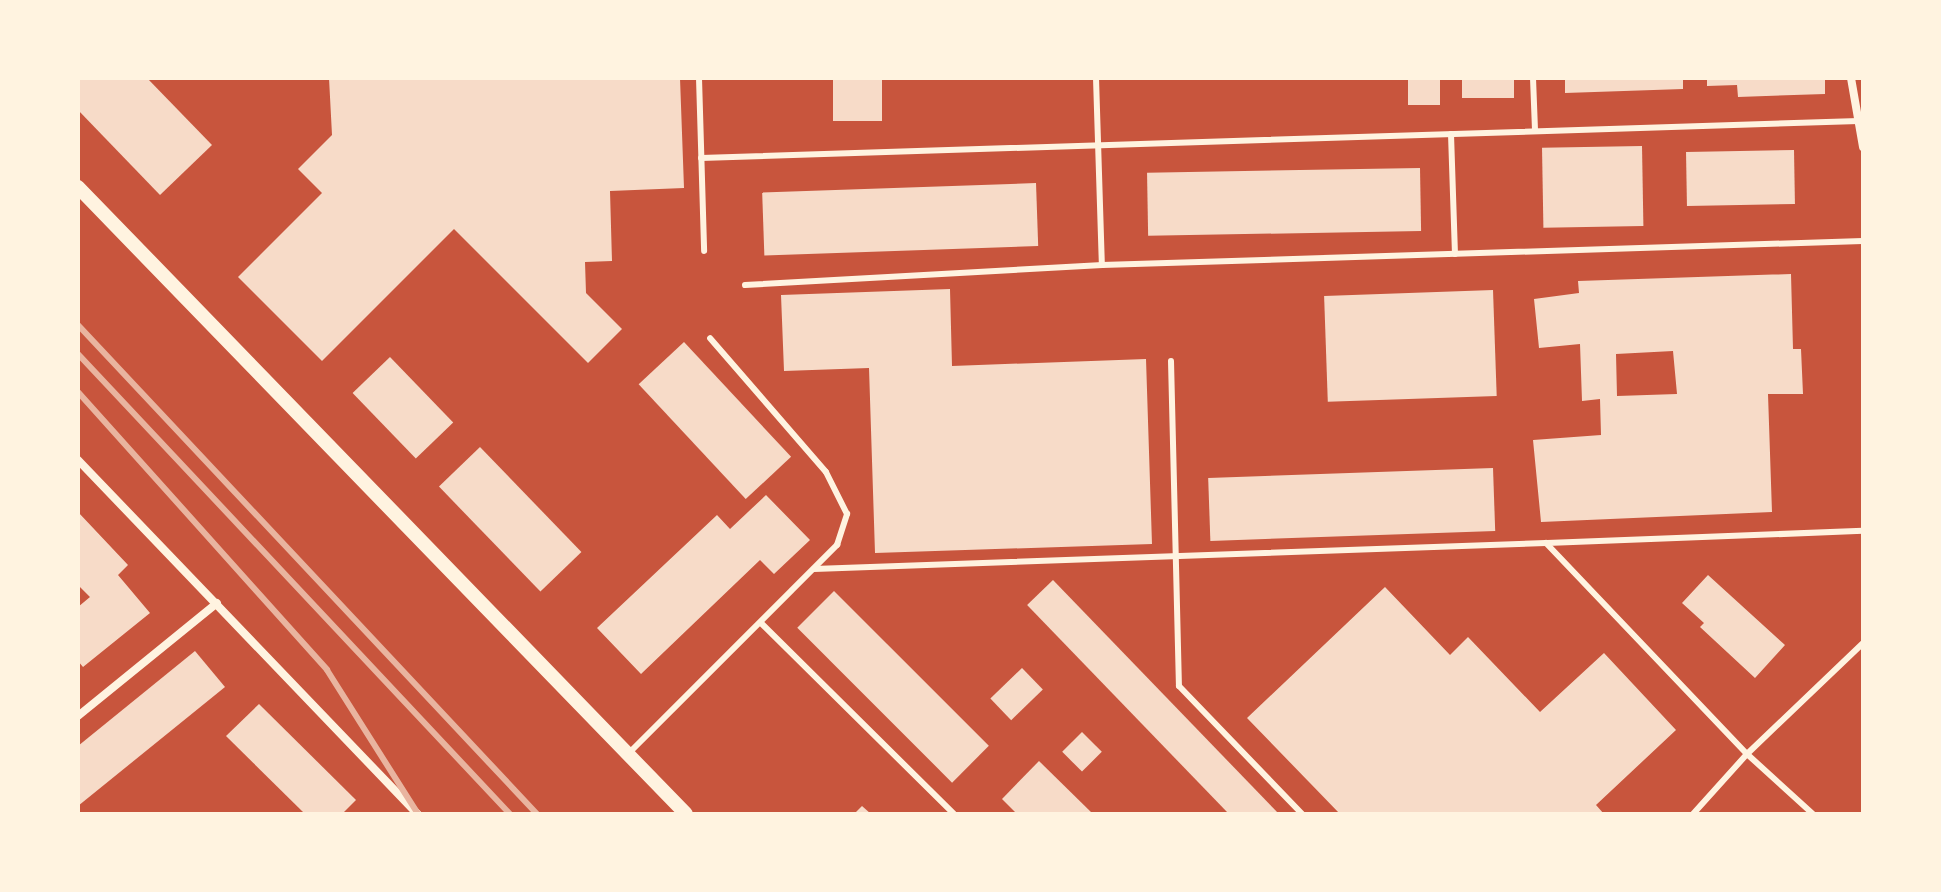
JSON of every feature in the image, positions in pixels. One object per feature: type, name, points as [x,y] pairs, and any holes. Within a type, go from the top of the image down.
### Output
[{"type":"street","points":[[1851,78],[1863,147]]},
{"type":"street","points":[[78,187],[686,814]]},
{"type":"street","points":[[78,460],[418,814]]},
{"type":"street","points":[[78,716],[217,603]]},
{"type":"lane","points":[[699,78],[704,251]]},
{"type":"lane","points":[[1096,78],[1102,265]]},
{"type":"lane","points":[[1533,78],[1535,131]]},
{"type":"lane","points":[[701,158],[1858,121]]},
{"type":"lane","points":[[1451,134],[1455,254]]},
{"type":"lane","points":[[745,285],[1102,265],[1863,241]]},
{"type":"lane","points":[[628,754],[762,624],[837,545],[847,514],[826,472],[710,338]]},
{"type":"lane","points":[[1171,361],[1179,686],[1302,814]]},
{"type":"lane","points":[[814,569],[1863,531]]},
{"type":"lane","points":[[1546,543],[1747,754],[1813,814]]},
{"type":"lane","points":[[762,624],[954,814]]},
{"type":"lane","points":[[1693,814],[1747,754],[1863,643]]},
{"type":"building","points":[[78,78],[147,78],[212,145],[160,195],[78,110]]},
{"type":"building","points":[[329,78],[680,78],[684,188],[610,191],[612,261],[585,262],[586,293],[622,329],[588,363],[454,229],[322,361],[238,277],[322,193],[298,169],[332,135]]},
{"type":"building","points":[[833,78],[882,78],[882,121],[833,121]]},
{"type":"building","points":[[1408,78],[1440,78],[1440,105],[1408,105]]},
{"type":"building","points":[[1462,78],[1514,78],[1514,98],[1462,98]]},
{"type":"building","points":[[1565,78],[1683,78],[1683,89],[1565,93]]},
{"type":"building","points":[[1707,78],[1825,78],[1825,94],[1738,97],[1737,85],[1707,86]]},
{"type":"building","points":[[1642,146],[1643,226],[1543,228],[1542,148]]},
{"type":"building","points":[[1794,150],[1795,204],[1687,206],[1686,152]]},
{"type":"building","points":[[1420,168],[1421,231],[1148,236],[1147,173]]},
{"type":"building","points":[[1036,183],[1038,246],[764,256],[762,193]]},
{"type":"building","points":[[1791,274],[1793,349],[1801,349],[1803,394],[1768,394],[1772,512],[1541,522],[1533,440],[1601,435],[1600,399],[1582,401],[1580,344],[1539,348],[1534,299],[1579,293],[1578,281]],"holes":[[[1673,351],[1677,394],[1617,396],[1616,354]]]},
{"type":"building","points":[[950,289],[952,366],[1146,359],[1152,544],[875,553],[869,368],[784,371],[781,295]]},
{"type":"building","points":[[1493,290],[1497,396],[1328,402],[1324,296]]},
{"type":"building","points":[[684,342],[791,457],[746,499],[639,384]]},
{"type":"building","points":[[390,357],[453,422],[416,459],[353,393]]},
{"type":"building","points":[[480,447],[581,552],[540,592],[439,487]]},
{"type":"building","points":[[1493,468],[1495,531],[1210,541],[1208,478]]},
{"type":"building","points":[[766,495],[810,540],[774,574],[760,560],[641,674],[597,628],[717,515],[730,529]]},
{"type":"building","points":[[78,512],[128,565],[118,575],[150,613],[83,667],[78,661],[78,607],[90,597],[78,585]]},
{"type":"building","points":[[1708,575],[1785,645],[1755,678],[1700,627],[1704,623],[1682,603]]},
{"type":"building","points":[[1053,580],[1279,814],[1229,814],[1027,605]]},
{"type":"building","points":[[1385,587],[1450,655],[1468,637],[1540,712],[1604,653],[1676,730],[1596,805],[1604,814],[1340,814],[1247,718]]},
{"type":"building","points":[[834,591],[989,746],[952,783],[797,628]]},
{"type":"building","points":[[195,651],[225,687],[78,806],[78,746]]},
{"type":"building","points":[[1022,668],[1043,690],[1011,720],[990,699]]},
{"type":"building","points":[[259,704],[356,800],[342,814],[305,814],[226,736]]},
{"type":"building","points":[[1082,732],[1102,752],[1082,772],[1062,752]]},
{"type":"building","points":[[1039,761],[1093,814],[1017,814],[1002,799]]},
{"type":"building","points":[[862,806],[871,814],[854,814]]},
{"type":"railway","points":[[78,325],[537,814]]},
{"type":"railway","points":[[78,354],[510,814]]},
{"type":"railway","points":[[78,392],[327,670],[418,814]]}]
